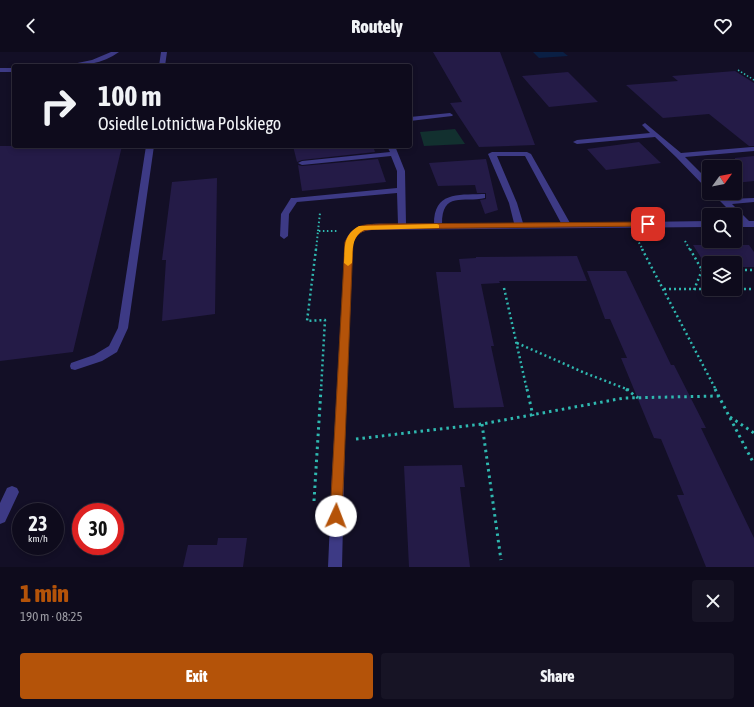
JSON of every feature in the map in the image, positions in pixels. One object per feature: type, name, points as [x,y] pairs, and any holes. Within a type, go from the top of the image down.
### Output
[{"type":"street","points":[[80,64],[93,62],[116,52]]},
{"type":"street","points":[[162,64],[164,52]]},
{"type":"street","points":[[0,70],[12,70]]},
{"type":"street","points":[[412,119],[450,116]]},
{"type":"street","points":[[645,125],[702,179]]},
{"type":"street","points":[[577,142],[656,135]]},
{"type":"street","points":[[75,366],[98,358],[113,349],[123,328],[150,148]]},
{"type":"street","points":[[679,156],[752,148]]},
{"type":"street","points":[[302,162],[393,150],[402,171],[402,226]]},
{"type":"street","points":[[519,225],[513,203],[492,154],[527,154],[567,225]]},
{"type":"street","points":[[284,236],[285,214],[294,200],[402,190]]},
{"type":"street","points":[[438,226],[440,209],[444,202],[458,197],[482,196]]},
{"type":"street","points":[[725,202],[754,200]]},
{"type":"street","points":[[725,202],[750,224]]},
{"type":"street","points":[[335,567],[349,242],[355,232],[364,227],[402,226],[702,224]]},
{"type":"street","points":[[0,518],[12,492]]},
{"type":"street","points":[[322,516],[336,516]]},
{"type":"path","points":[[738,70],[754,80]]},
{"type":"path","points":[[314,502],[325,320],[307,321],[320,213],[322,210]]},
{"type":"path","points":[[318,231],[355,232]]},
{"type":"path","points":[[634,234],[754,464]]},
{"type":"path","points":[[685,241],[702,270],[694,290]]},
{"type":"path","points":[[692,252],[698,252]]},
{"type":"path","points":[[742,270],[754,270]]},
{"type":"path","points":[[504,288],[534,416]]},
{"type":"path","points":[[664,289],[754,289]]},
{"type":"path","points":[[517,343],[585,373],[629,390],[638,398]]},
{"type":"path","points":[[355,439],[482,424],[534,416],[624,398],[718,396]]},
{"type":"path","points":[[729,416],[754,433]]},
{"type":"path","points":[[482,424],[501,560]]},
{"type":"green space","points":[[455,129],[465,144],[424,146],[420,132]]},
{"type":"water","points":[[533,52],[563,52],[568,56],[539,58]]},
{"type":"building","points":[[433,52],[500,52],[535,145],[479,147],[450,103],[462,102]]},
{"type":"building","points":[[735,71],[754,83],[754,146],[749,146],[709,114],[663,118],[626,85],[678,81],[672,76]]},
{"type":"building","points":[[568,72],[598,102],[549,107],[522,76]]},
{"type":"building","points":[[639,142],[661,163],[606,170],[587,149]]},
{"type":"building","points":[[0,146],[12,146],[12,148],[122,148],[73,352],[0,361]]},
{"type":"building","points":[[294,148],[374,148],[375,152],[302,160],[297,162]]},
{"type":"building","points":[[754,156],[754,181],[742,182],[742,160],[735,160],[735,158]]},
{"type":"building","points":[[378,159],[386,182],[302,191],[298,165],[302,166]]},
{"type":"building","points":[[486,159],[498,210],[485,214],[480,200],[486,199],[486,193],[477,193],[475,185],[438,186],[429,163]]},
{"type":"building","points":[[217,178],[215,314],[162,321],[166,260],[162,260],[172,182]]},
{"type":"building","points":[[693,245],[702,245],[702,248],[742,248],[742,245],[749,245],[754,252],[754,267],[742,267],[742,256],[702,256],[702,259]]},
{"type":"building","points":[[577,256],[587,281],[499,281],[500,283],[481,284],[494,346],[491,346],[504,407],[454,408],[436,272],[461,272],[459,259],[476,257]]},
{"type":"building","points":[[587,271],[626,271],[671,365],[674,365],[706,428],[701,428],[754,538],[754,567],[706,567],[677,495],[684,495],[661,439],[654,438],[621,358],[627,358],[610,319],[605,319]]},
{"type":"building","points":[[462,465],[465,487],[460,487],[470,567],[409,567],[404,466]]},
{"type":"building","points":[[218,538],[247,538],[243,567],[183,567],[188,545],[217,545]]},
{"type":"slow traffic","points":[[348,263],[350,238],[352,234],[364,227],[437,226]]},
{"type":"route","points":[[336,516],[349,242],[352,234],[364,227],[648,224]]}]
